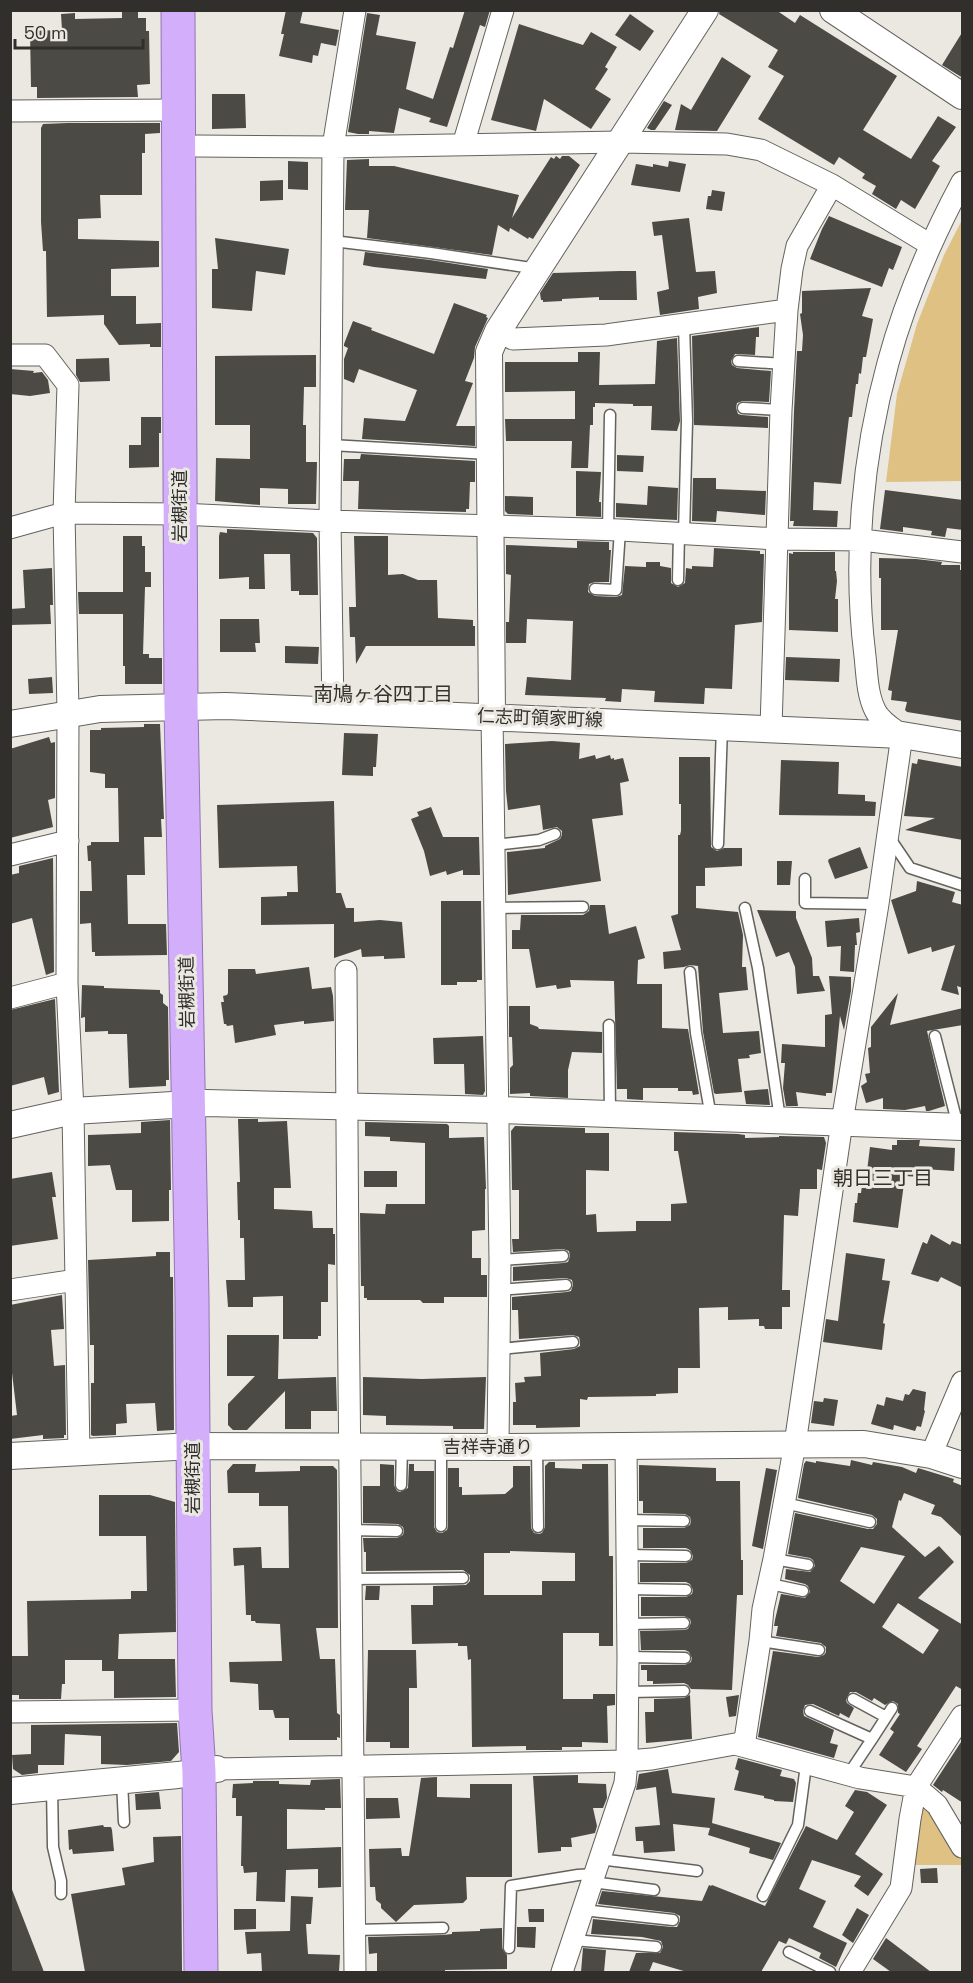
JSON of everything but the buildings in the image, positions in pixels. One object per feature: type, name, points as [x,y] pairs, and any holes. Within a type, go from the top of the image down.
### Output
[{"type":"highway","name":"岩槻街道","points":[[178,10],[178,110],[189,515],[191,706],[188,1040],[197,1103],[208,1771],[221,1972]]},
{"type":"highway","name":"岩槻街道","points":[[189,515],[197,146],[197,10]]},
{"type":"highway","name":"岩槻街道","points":[[201,1972],[208,1771],[195,1710],[203,1446]]},
{"type":"street","points":[[333,710],[330,521],[333,147],[355,10]]},
{"type":"street","points":[[463,145],[503,10]]},
{"type":"street","points":[[498,1447],[500,1260],[489,352],[498,331],[705,10]]},
{"type":"street","points":[[833,10],[963,96]]},
{"type":"street","points":[[10,111],[178,110]]},
{"type":"street","points":[[197,146],[333,147],[620,142],[727,144],[761,150],[832,185],[929,244]]},
{"type":"street","points":[[744,1746],[763,1609],[770,1584],[795,1444],[902,735],[885,722],[875,710],[869,689],[862,634],[860,587],[868,457],[888,362],[905,309],[929,244],[963,182]]},
{"type":"street","points":[[771,728],[781,411],[787,310],[797,246],[832,185]]},
{"type":"street","points":[[498,331],[513,339],[606,335],[787,310]]},
{"type":"street","points":[[10,355],[45,356],[68,385],[64,513],[68,714],[68,983],[73,1111],[79,1453]]},
{"type":"street","points":[[10,528],[64,513],[189,515],[614,530],[777,539],[862,540],[963,552]]},
{"type":"street","name":"仁志町領家町線","points":[[10,724],[100,709],[191,706],[771,728],[902,735],[963,745]]},
{"type":"street","points":[[10,855],[68,841]]},
{"type":"street","points":[[346,971],[355,1972]]},
{"type":"street","points":[[10,998],[68,983]]},
{"type":"street","points":[[10,1125],[73,1111],[197,1103],[610,1113],[960,1127]]},
{"type":"street","points":[[10,1290],[76,1280]]},
{"type":"street","points":[[931,1455],[963,1382]]},
{"type":"street","name":"吉祥寺通り","points":[[10,1456],[203,1446],[537,1447],[864,1444],[931,1455],[963,1465]]},
{"type":"street","points":[[562,1972],[624,1783],[627,1761],[626,1446]]},
{"type":"street","points":[[10,1712],[195,1710]]},
{"type":"street","points":[[850,1972],[901,1888],[916,1787],[963,1716]]},
{"type":"street","points":[[10,1791],[208,1771],[353,1765],[627,1761],[652,1759],[735,1744],[848,1775],[916,1787],[937,1805],[963,1847]]},
{"type":"lane","points":[[333,241],[538,269]]},
{"type":"lane","points":[[678,580],[687,421],[684,325]]},
{"type":"lane","points":[[738,361],[784,364]]},
{"type":"lane","points":[[743,408],[781,411]]},
{"type":"lane","points":[[595,589],[616,590],[610,415]]},
{"type":"lane","points":[[331,445],[490,454]]},
{"type":"lane","points":[[718,844],[722,726]]},
{"type":"lane","points":[[494,845],[539,840],[555,834]]},
{"type":"lane","points":[[888,835],[910,868],[963,885]]},
{"type":"lane","points":[[805,879],[805,903],[878,904]]},
{"type":"lane","points":[[496,908],[582,907]]},
{"type":"lane","points":[[745,908],[758,968],[780,1119]]},
{"type":"lane","points":[[690,972],[696,1033],[711,1117]]},
{"type":"lane","points":[[609,1025],[610,1113]]},
{"type":"lane","points":[[935,1036],[960,1127]]},
{"type":"lane","points":[[500,1260],[563,1256]]},
{"type":"lane","points":[[500,1290],[566,1285]]},
{"type":"lane","points":[[499,1349],[573,1342]]},
{"type":"lane","points":[[401,1485],[402,1446]]},
{"type":"lane","points":[[441,1447],[441,1526]]},
{"type":"lane","points":[[537,1447],[538,1527]]},
{"type":"lane","points":[[784,1503],[870,1522]]},
{"type":"lane","points":[[626,1520],[684,1521]]},
{"type":"lane","points":[[350,1530],[397,1532]]},
{"type":"lane","points":[[627,1556],[686,1556]]},
{"type":"lane","points":[[774,1559],[808,1565]]},
{"type":"lane","points":[[351,1579],[463,1578]]},
{"type":"lane","points":[[770,1584],[804,1591]]},
{"type":"lane","points":[[627,1589],[686,1590]]},
{"type":"lane","points":[[628,1624],[684,1623]]},
{"type":"lane","points":[[760,1641],[819,1650]]},
{"type":"lane","points":[[628,1657],[685,1658]]},
{"type":"lane","points":[[628,1692],[684,1691]]},
{"type":"lane","points":[[848,1775],[889,1712],[853,1699]]},
{"type":"lane","points":[[810,1711],[872,1739]]},
{"type":"lane","points":[[763,1896],[798,1825],[806,1765]]},
{"type":"lane","points":[[122,1780],[124,1822]]},
{"type":"lane","points":[[51,1787],[53,1847],[61,1881],[61,1894]]},
{"type":"lane","points":[[509,1948],[511,1886],[595,1872],[697,1871]]},
{"type":"lane","points":[[595,1872],[654,1890]]},
{"type":"lane","points":[[583,1910],[674,1920]]},
{"type":"lane","points":[[354,1930],[444,1928]]},
{"type":"lane","points":[[573,1940],[656,1947]]},
{"type":"lane","points":[[789,1952],[830,1972]]},
{"type":"shaded area","points":[[962,220],[962,481],[886,482],[897,394],[917,324],[944,255]]},
{"type":"shaded area","points":[[923,1807],[929,1807],[962,1858],[962,1865],[911,1865]]},
{"type":"district","name":"南鳩ヶ谷四丁目","points":[[383,694]]},
{"type":"district","name":"朝日三丁目","points":[[883,1178]]}]
